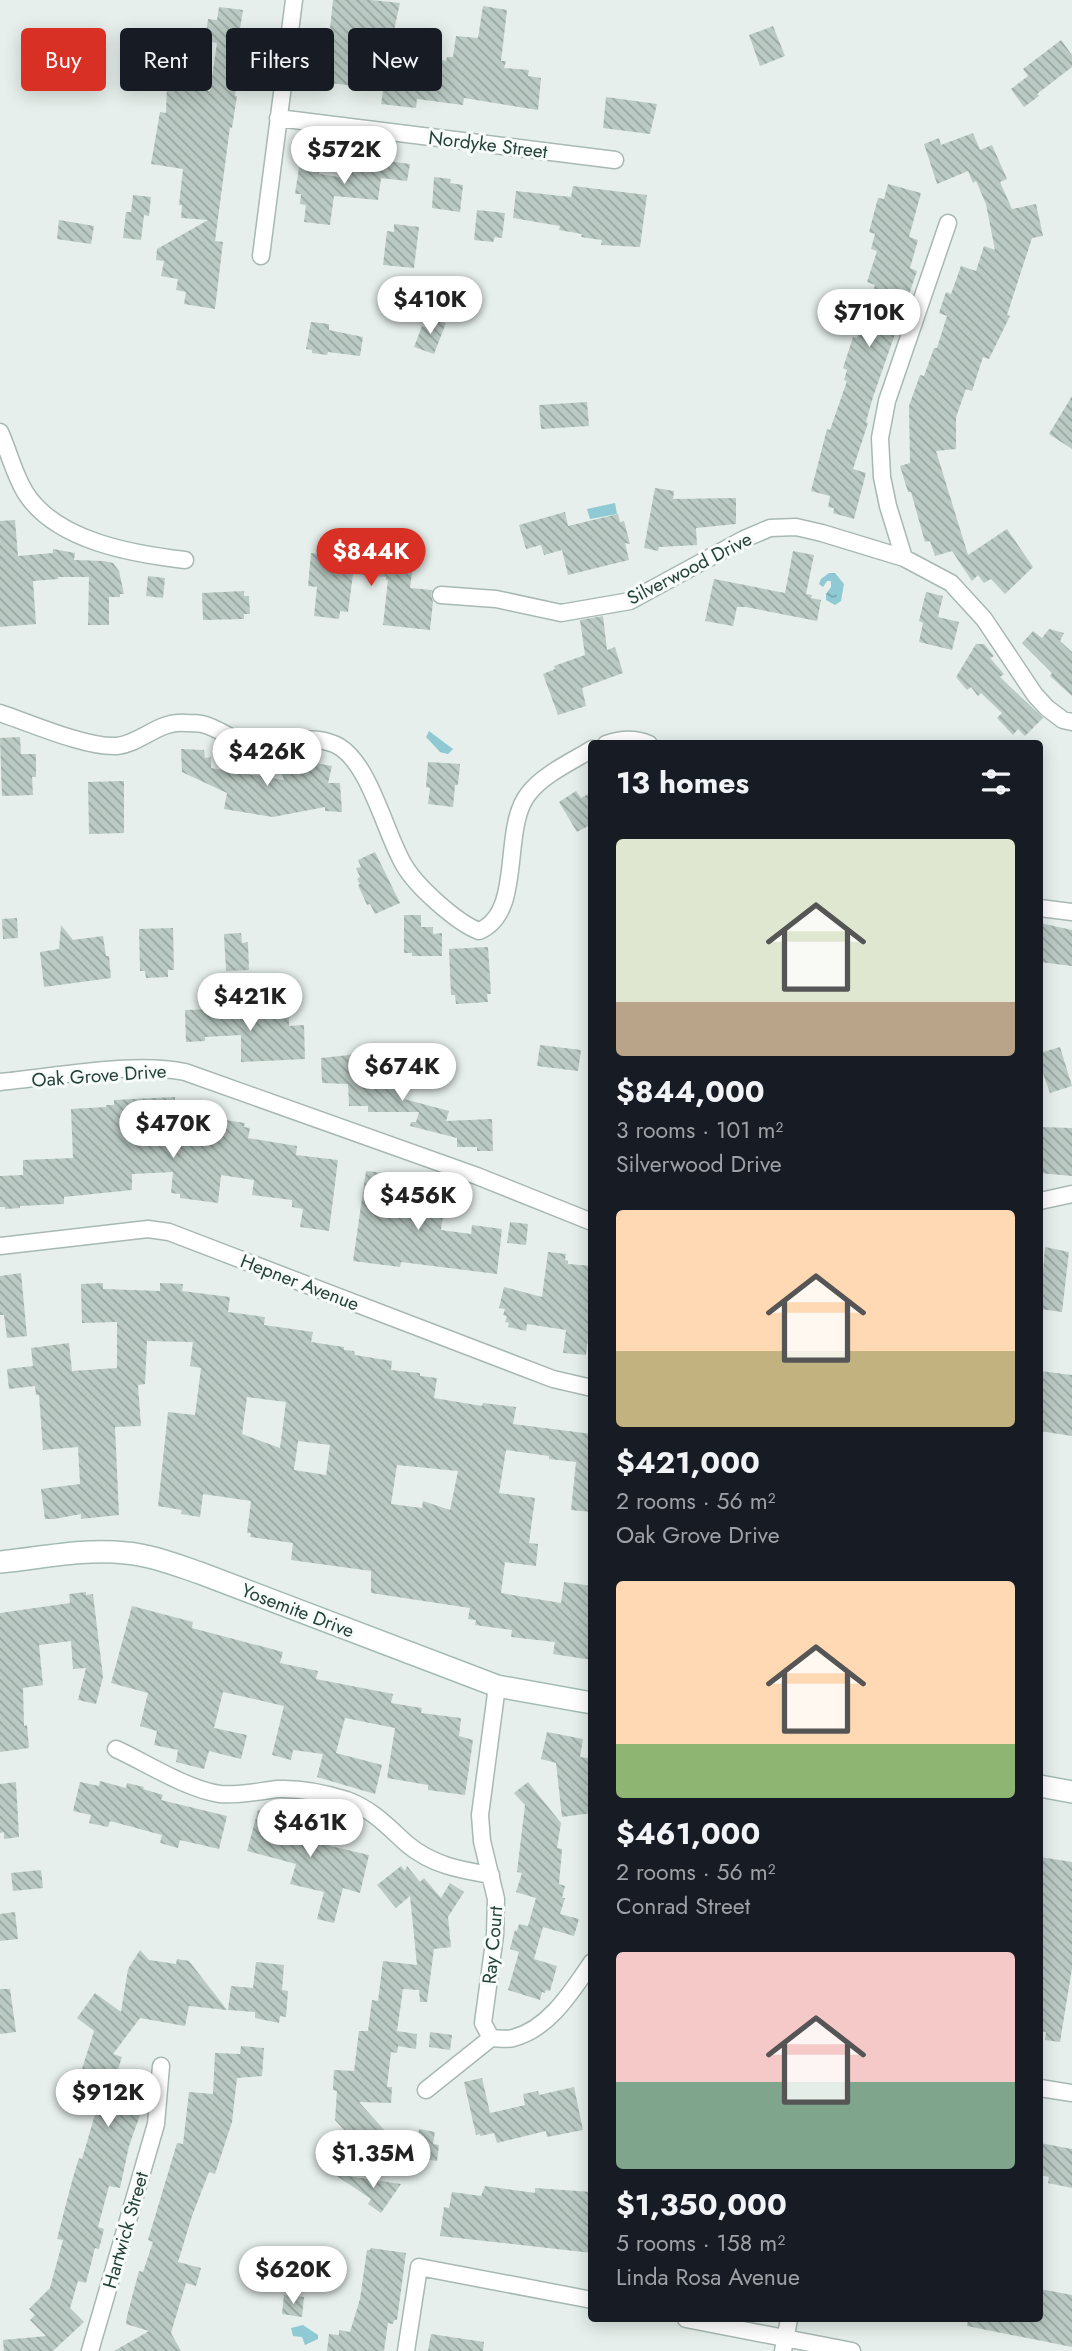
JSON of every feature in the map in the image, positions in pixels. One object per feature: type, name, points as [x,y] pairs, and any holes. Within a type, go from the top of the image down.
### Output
[{"type":"street","points":[[261,256],[293,0]]},
{"type":"street","name":"Nordyke Street","points":[[278,118],[615,160]]},
{"type":"street","points":[[904,558],[882,477],[880,438],[887,401],[948,223]]},
{"type":"street","points":[[0,432],[26,494],[45,514],[101,544],[185,561]]},
{"type":"street","name":"Silverwood Drive","points":[[441,595],[496,599],[561,613],[630,601],[744,539],[770,528],[796,527],[904,558],[951,583],[984,619],[1035,695],[1063,720],[1072,722]]},
{"type":"street","points":[[0,713],[97,744],[118,746],[159,727],[179,722],[203,724],[246,744],[259,747],[306,738],[334,744],[354,759],[404,866],[423,888],[466,926],[479,931],[489,926],[500,913],[519,814],[528,794],[545,779],[588,752]]},
{"type":"street","points":[[1043,908],[1072,912]]},
{"type":"street","name":"Oak Grove Drive","points":[[0,1082],[134,1069],[186,1072],[464,1172],[588,1220]]},
{"type":"street","points":[[1043,1200],[1072,1195]]},
{"type":"street","name":"Hepner Avenue","points":[[0,1247],[148,1229],[169,1232],[554,1380],[588,1387]]},
{"type":"street","name":"Yosemite Drive","points":[[0,1562],[98,1552],[152,1557],[497,1686],[588,1702]]},
{"type":"street","name":"Ray Court","points":[[491,2038],[483,2023],[495,1935],[496,1899],[482,1841],[480,1815],[497,1686]]},
{"type":"street","points":[[116,1748],[197,1787],[220,1794],[315,1791],[349,1801],[380,1818],[409,1846],[433,1862],[457,1870],[491,1875]]},
{"type":"street","points":[[1043,1787],[1072,1792]]},
{"type":"street","points":[[426,2090],[491,2038],[510,2039],[530,2032],[565,2001],[588,1968]]},
{"type":"street","name":"Hartwick Street","points":[[90,2351],[156,2124],[161,2066]]},
{"type":"street","points":[[1043,2088],[1072,2093]]},
{"type":"street","points":[[406,2351],[419,2267],[588,2300]]},
{"type":"street","points":[[697,2322],[784,2345],[852,2351]]},
{"type":"street","points":[[784,2345],[788,2322]]},
{"type":"water","points":[[615,503],[617,514],[590,519],[587,509]]},
{"type":"water","points":[[829,573],[835,573],[844,584],[841,601],[835,605],[826,600],[831,581],[827,581],[823,587],[819,584]]},
{"type":"water","points":[[429,731],[453,749],[448,754],[440,752],[426,737]]},
{"type":"water","points":[[303,2325],[318,2335],[318,2339],[305,2345],[302,2337],[293,2336],[291,2328]]},
{"type":"building","points":[[333,0],[400,3],[394,28],[348,28],[348,85],[334,83],[334,28],[330,28]]},
{"type":"building","points":[[483,6],[507,10],[501,61],[506,61],[504,68],[529,70],[528,76],[541,78],[538,110],[464,98],[463,105],[417,99],[416,108],[381,104],[383,91],[442,91],[442,60],[453,57],[456,36],[478,38]]},
{"type":"building","points":[[219,7],[243,10],[240,28],[226,28],[226,91],[236,91],[237,96],[232,128],[230,127],[215,241],[223,242],[215,309],[184,304],[186,292],[176,290],[178,279],[161,276],[164,261],[156,260],[157,249],[208,220],[181,218],[182,205],[179,205],[183,169],[151,164],[160,112],[166,113],[167,91],[212,91],[217,43],[212,42],[212,28],[207,28],[208,19],[217,20]]},
{"type":"building","points":[[773,26],[785,56],[760,66],[749,35]]},
{"type":"building","points":[[1061,40],[1072,55],[1072,67],[1024,107],[1011,89],[1028,76],[1023,69]]},
{"type":"building","points":[[606,97],[657,104],[650,134],[603,128]]},
{"type":"building","points":[[973,133],[980,150],[992,145],[1007,179],[1000,182],[1012,209],[1036,204],[1043,236],[1032,238],[1007,315],[1010,316],[989,359],[983,357],[972,391],[966,389],[956,417],[956,449],[936,451],[968,555],[1007,529],[1033,567],[1005,594],[991,579],[984,583],[978,575],[972,581],[952,551],[935,556],[930,541],[925,542],[911,492],[908,492],[900,466],[910,463],[909,406],[920,375],[924,376],[934,348],[937,348],[947,316],[939,313],[946,292],[951,294],[961,266],[976,271],[984,246],[995,250],[986,204],[976,181],[973,183],[968,171],[937,184],[924,144],[939,138],[941,145]]},
{"type":"building","points":[[357,157],[410,164],[407,181],[381,178],[378,200],[334,196],[330,225],[304,222],[306,205],[300,204],[301,194],[295,194],[299,167],[319,170],[319,174],[346,178],[348,167],[355,168]]},
{"type":"building","points":[[434,177],[451,179],[450,183],[463,185],[460,212],[432,208]]},
{"type":"building","points":[[888,184],[921,193],[909,237],[918,240],[910,268],[917,271],[892,332],[895,334],[873,397],[866,422],[868,423],[853,469],[866,473],[854,519],[833,513],[834,508],[828,507],[830,496],[811,491],[827,429],[830,430],[847,381],[844,380],[847,370],[843,368],[853,337],[857,338],[875,285],[867,282],[877,251],[871,249],[875,234],[869,232],[878,198],[884,199]]},
{"type":"building","points":[[573,186],[647,195],[640,247],[601,245],[602,240],[559,230],[560,226],[513,218],[516,191],[571,197]]},
{"type":"building","points":[[133,195],[151,197],[149,216],[144,215],[141,240],[123,238],[126,212],[131,212]]},
{"type":"building","points":[[477,210],[505,213],[502,238],[495,237],[493,242],[474,240]]},
{"type":"building","points":[[59,220],[94,226],[91,244],[57,239]]},
{"type":"building","points":[[394,224],[419,227],[414,268],[383,265],[387,231],[394,232]]},
{"type":"building","points":[[431,318],[446,323],[434,354],[414,347],[422,326],[427,328]]},
{"type":"building","points":[[311,322],[329,324],[329,330],[363,337],[360,356],[328,352],[327,355],[312,353],[312,350],[306,349]]},
{"type":"building","points":[[1072,396],[1072,449],[1049,434]]},
{"type":"building","points":[[587,402],[589,426],[541,429],[539,405]]},
{"type":"building","points":[[655,488],[674,491],[673,499],[736,498],[736,524],[696,528],[697,545],[659,547],[658,551],[644,548]]},
{"type":"building","points":[[565,512],[568,526],[618,514],[620,522],[624,521],[630,544],[625,543],[629,560],[568,575],[562,550],[544,555],[541,545],[526,549],[519,525]]},
{"type":"building","points":[[15,520],[18,556],[53,553],[53,549],[75,553],[74,560],[113,563],[119,571],[124,594],[120,594],[120,597],[109,597],[109,625],[88,625],[89,577],[58,577],[33,581],[36,624],[0,627],[0,521]]},
{"type":"building","points":[[392,548],[411,550],[411,558],[414,558],[410,588],[432,590],[430,630],[383,625],[388,580],[386,577],[353,574],[348,612],[340,611],[339,619],[314,616],[317,587],[308,586],[311,553],[387,564]]},
{"type":"building","points":[[793,551],[814,555],[806,594],[821,600],[817,621],[737,607],[733,626],[705,621],[714,579],[785,593]]},
{"type":"building","points":[[148,576],[165,578],[163,598],[146,596]]},
{"type":"building","points":[[244,591],[244,596],[249,596],[250,614],[244,614],[244,619],[203,620],[202,593]]},
{"type":"building","points":[[926,592],[943,596],[938,617],[959,622],[952,650],[919,642],[923,623],[919,621]]},
{"type":"building","points":[[603,616],[607,650],[615,647],[623,673],[582,688],[586,706],[558,715],[543,674],[555,669],[554,666],[585,655],[580,620]]},
{"type":"building","points":[[1049,629],[1064,633],[1060,641],[1072,652],[1072,696],[1050,676],[1052,673],[1022,643],[1033,631],[1042,638]]},
{"type":"building","points":[[976,644],[984,644],[994,656],[990,658],[1004,674],[1000,677],[1043,718],[1025,736],[1018,729],[1013,735],[997,718],[1002,713],[981,693],[978,696],[971,687],[967,690],[956,677]]},
{"type":"building","points":[[20,737],[21,754],[36,754],[36,777],[32,777],[33,795],[2,796],[0,738]]},
{"type":"building","points":[[181,749],[204,750],[205,758],[211,757],[211,768],[284,780],[282,774],[314,767],[315,763],[332,766],[328,783],[340,783],[342,812],[325,811],[325,807],[273,817],[224,809],[227,793],[182,772]]},
{"type":"building","points":[[428,762],[460,764],[453,807],[428,804]]},
{"type":"building","points":[[124,781],[124,833],[89,834],[88,782]]},
{"type":"building","points":[[576,791],[581,798],[588,794],[588,826],[577,832],[559,802]]},
{"type":"building","points":[[375,852],[400,903],[375,914],[370,904],[367,905],[358,885],[360,884],[357,879],[360,877],[356,868],[361,867],[358,860]]},
{"type":"building","points":[[404,915],[421,915],[421,927],[433,927],[433,934],[442,933],[442,956],[412,956],[412,953],[404,953]]},
{"type":"building","points":[[17,918],[18,938],[3,939],[2,919]]},
{"type":"building","points":[[1043,924],[1072,930],[1072,966],[1043,962]]},
{"type":"building","points":[[61,925],[73,940],[103,936],[106,956],[109,956],[111,978],[44,987],[40,952],[59,949]]},
{"type":"building","points":[[173,928],[174,970],[168,970],[168,977],[146,978],[145,971],[140,971],[139,929]]},
{"type":"building","points":[[241,933],[242,943],[248,942],[249,970],[226,971],[224,934]]},
{"type":"building","points":[[488,947],[491,994],[487,994],[488,1002],[456,1004],[455,995],[451,995],[449,949]]},
{"type":"building","points":[[220,1009],[220,1013],[264,1010],[265,1015],[289,1015],[289,1026],[304,1025],[305,1059],[241,1062],[241,1035],[205,1037],[205,1041],[186,1042],[185,1010]]},
{"type":"building","points":[[540,1045],[581,1050],[578,1071],[537,1066]]},
{"type":"building","points":[[1060,1047],[1072,1086],[1050,1093],[1043,1073],[1043,1052]]},
{"type":"building","points":[[358,1054],[361,1076],[389,1076],[399,1085],[404,1085],[404,1099],[449,1111],[446,1121],[492,1119],[493,1151],[477,1151],[477,1147],[457,1147],[457,1138],[410,1126],[411,1122],[416,1122],[419,1112],[368,1112],[368,1106],[349,1106],[348,1084],[322,1083],[321,1058]]},
{"type":"building","points":[[175,1097],[175,1106],[213,1111],[212,1118],[245,1123],[244,1127],[250,1128],[248,1138],[297,1146],[296,1155],[338,1160],[329,1231],[300,1227],[303,1209],[292,1207],[292,1200],[252,1195],[254,1180],[221,1175],[218,1203],[180,1198],[180,1194],[171,1193],[173,1172],[132,1174],[132,1190],[64,1197],[64,1204],[5,1209],[0,1207],[0,1176],[23,1175],[23,1160],[73,1158],[71,1109],[106,1107],[114,1105],[114,1100]]},
{"type":"building","points":[[1043,1127],[1072,1128],[1072,1176],[1043,1173]]},
{"type":"building","points":[[366,1171],[395,1174],[392,1195],[425,1200],[425,1194],[446,1196],[441,1230],[471,1234],[472,1225],[502,1229],[497,1274],[401,1262],[400,1267],[353,1261]]},
{"type":"building","points":[[510,1222],[528,1224],[526,1245],[507,1243]]},
{"type":"building","points":[[1045,1247],[1069,1252],[1062,1312],[1043,1309]]},
{"type":"building","points":[[548,1252],[566,1254],[565,1260],[568,1264],[588,1266],[586,1355],[563,1353],[566,1330],[527,1324],[526,1331],[508,1327],[509,1323],[505,1322],[507,1316],[503,1315],[505,1309],[499,1308],[504,1287],[542,1297]]},
{"type":"building","points":[[21,1273],[27,1336],[7,1338],[4,1315],[0,1315],[0,1276]]},
{"type":"building","points":[[103,1283],[103,1289],[160,1291],[160,1283],[183,1284],[182,1291],[230,1297],[228,1312],[265,1317],[264,1325],[313,1332],[311,1342],[344,1347],[344,1350],[354,1351],[355,1355],[392,1361],[391,1370],[437,1378],[434,1398],[482,1406],[483,1403],[516,1407],[513,1424],[588,1433],[588,1512],[571,1510],[576,1462],[549,1459],[549,1456],[506,1450],[499,1493],[535,1498],[529,1543],[538,1544],[536,1566],[505,1562],[501,1593],[561,1603],[564,1582],[588,1585],[588,1659],[553,1654],[555,1642],[511,1637],[512,1630],[475,1625],[476,1620],[468,1619],[470,1608],[371,1593],[371,1571],[291,1560],[293,1543],[250,1537],[251,1533],[247,1533],[251,1501],[203,1494],[200,1517],[181,1514],[182,1510],[158,1506],[168,1412],[195,1415],[201,1368],[190,1366],[193,1342],[147,1341],[145,1384],[138,1385],[141,1426],[115,1427],[119,1515],[81,1519],[81,1514],[45,1519],[41,1489],[80,1484],[78,1447],[43,1450],[39,1395],[36,1395],[35,1386],[9,1389],[7,1369],[33,1366],[31,1348],[69,1343],[72,1371],[117,1368],[117,1322],[82,1323],[81,1284]],"holes":[[[247,1397],[286,1402],[280,1448],[242,1434]],[[298,1441],[330,1445],[326,1475],[294,1470]],[[397,1465],[458,1471],[450,1510],[423,1501],[422,1508],[391,1504]]]},
{"type":"building","points":[[1043,1371],[1072,1375],[1072,1436],[1043,1431]]},
{"type":"building","points":[[86,1592],[86,1595],[93,1594],[103,1677],[96,1704],[78,1700],[86,1668],[73,1669],[71,1641],[39,1645],[43,1685],[23,1688],[24,1726],[27,1725],[29,1748],[0,1752],[0,1613],[70,1603],[69,1594]]},
{"type":"building","points":[[132,1606],[193,1622],[192,1628],[283,1652],[280,1663],[318,1671],[316,1679],[393,1694],[391,1703],[422,1708],[421,1713],[461,1718],[459,1736],[473,1740],[465,1795],[428,1790],[428,1785],[387,1778],[395,1728],[345,1718],[336,1753],[382,1765],[375,1794],[317,1777],[323,1754],[293,1750],[291,1760],[272,1755],[284,1706],[223,1692],[214,1728],[247,1735],[241,1759],[209,1751],[204,1769],[176,1762],[178,1750],[154,1745],[157,1731],[140,1726],[148,1693],[111,1683]]},
{"type":"building","points":[[547,1732],[583,1739],[580,1757],[588,1758],[588,1814],[562,1817],[556,1763],[541,1759]]},
{"type":"building","points":[[100,1781],[126,1788],[127,1783],[144,1787],[143,1789],[163,1795],[161,1800],[227,1816],[219,1849],[180,1840],[178,1848],[160,1843],[162,1835],[110,1821],[108,1827],[89,1823],[91,1815],[73,1811],[80,1782],[99,1786]]},
{"type":"building","points":[[16,1782],[19,1837],[4,1839],[4,1832],[0,1833],[0,1784]]},
{"type":"building","points":[[528,1782],[561,1823],[557,1848],[562,1849],[559,1884],[565,1886],[562,1898],[565,1898],[560,1914],[579,1919],[574,1936],[543,1927],[534,1959],[557,1966],[550,1991],[542,1992],[540,2000],[508,1990],[519,1952],[510,1949],[515,1930],[517,1931],[519,1924],[528,1926],[536,1898],[516,1892],[522,1873],[517,1872],[525,1805],[514,1793]]},
{"type":"building","points":[[258,1810],[306,1826],[307,1823],[327,1828],[327,1836],[332,1837],[330,1846],[369,1855],[360,1893],[343,1888],[334,1923],[317,1919],[324,1892],[290,1884],[296,1864],[247,1851]]},
{"type":"building","points":[[1043,1857],[1072,1862],[1072,1968],[1060,2042],[1045,2040],[1046,2032],[1043,2032]]},
{"type":"building","points":[[401,1866],[405,1871],[407,1866],[420,1882],[424,1878],[441,1898],[450,1883],[464,1892],[448,1917],[451,1947],[434,1949],[427,2002],[420,2002],[419,1990],[403,1989],[397,2031],[417,2034],[416,2049],[398,2046],[397,2053],[391,2052],[387,2087],[392,2087],[391,2103],[359,2102],[404,2152],[410,2142],[417,2142],[419,2129],[435,2132],[433,2144],[439,2145],[437,2161],[363,2150],[335,2120],[337,2091],[333,2090],[334,2070],[354,2071],[359,2031],[368,2031],[372,2000],[378,2001],[383,1961],[417,1965],[410,1896],[396,1908],[377,1885]]},
{"type":"building","points":[[41,1870],[43,1888],[13,1891],[11,1873]]},
{"type":"building","points":[[15,1912],[18,1939],[0,1941],[0,1914]]},
{"type":"building","points":[[140,1950],[149,1960],[176,1964],[177,1959],[189,1961],[227,2010],[189,2006],[185,2026],[140,2018],[113,2054],[122,2057],[118,2069],[135,2075],[129,2091],[146,2098],[129,2146],[120,2188],[109,2186],[98,2227],[104,2229],[99,2249],[95,2248],[86,2283],[78,2281],[70,2308],[84,2322],[53,2351],[4,2351],[3,2340],[46,2336],[30,2320],[35,2315],[29,2309],[50,2288],[63,2240],[57,2239],[72,2181],[79,2158],[82,2159],[96,2111],[84,2106],[90,2089],[86,2088],[92,2072],[82,2069],[94,2031],[77,2018],[95,1993],[121,2012],[128,1969]]},
{"type":"building","points":[[256,1962],[284,1965],[282,1990],[288,1991],[286,2017],[280,2016],[279,2023],[255,2018],[255,2012],[228,2010],[231,1986],[253,1988]]},
{"type":"building","points":[[0,1989],[10,1989],[16,2032],[0,2034]]},
{"type":"building","points":[[430,2032],[452,2035],[450,2050],[429,2047]]},
{"type":"building","points":[[241,2046],[264,2048],[262,2076],[237,2078],[232,2122],[215,2174],[209,2172],[192,2216],[178,2262],[201,2268],[196,2286],[186,2283],[171,2333],[181,2351],[114,2351],[149,2331],[126,2324],[127,2316],[139,2271],[143,2272],[153,2242],[148,2240],[177,2143],[183,2144],[189,2092],[213,2094],[215,2053],[240,2054]]},
{"type":"building","points":[[482,2078],[490,2113],[525,2105],[523,2094],[538,2091],[539,2095],[574,2087],[583,2130],[547,2137],[546,2131],[497,2143],[494,2133],[476,2135],[464,2082]]},
{"type":"building","points":[[1043,2144],[1072,2149],[1072,2188],[1048,2183],[1049,2177],[1043,2176]]},
{"type":"building","points":[[334,2174],[401,2184],[381,2213],[368,2204],[371,2199]]},
{"type":"building","points":[[485,2186],[535,2193],[535,2188],[588,2192],[588,2253],[440,2236],[444,2207],[449,2208],[452,2192],[481,2196]]},
{"type":"building","points":[[371,2248],[406,2253],[397,2320],[394,2320],[393,2324],[388,2323],[384,2351],[327,2351],[329,2334],[339,2335],[339,2330],[350,2332],[360,2299],[367,2250]]},
{"type":"building","points":[[1043,2290],[1072,2295],[1072,2347],[967,2326],[968,2322],[1043,2322]]},
{"type":"building","points":[[284,2295],[304,2297],[302,2317],[282,2314]]},
{"type":"building","points":[[431,2334],[484,2342],[483,2351],[428,2351]]}]
